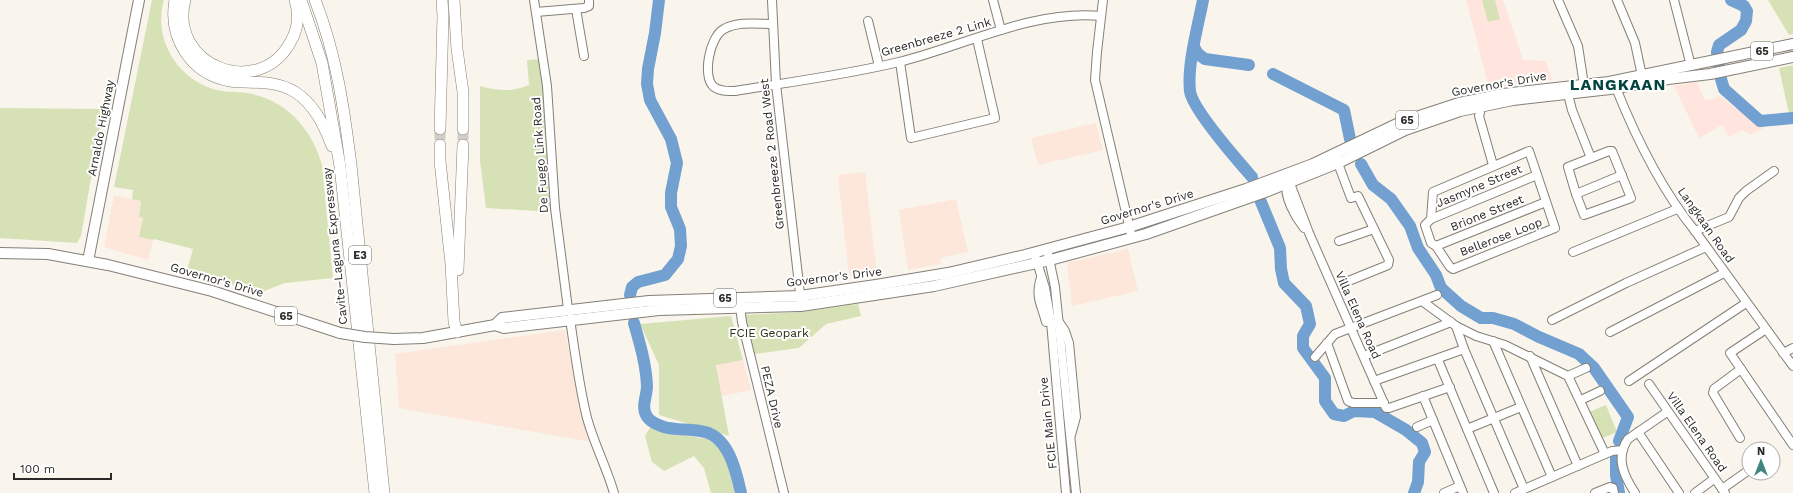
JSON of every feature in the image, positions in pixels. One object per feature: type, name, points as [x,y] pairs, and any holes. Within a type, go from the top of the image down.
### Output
[{"type":"highway","points":[[175,0],[173,15],[175,30],[180,44],[192,62],[203,71],[223,79],[278,84],[298,94],[308,103],[319,117],[340,166]]},
{"type":"highway","points":[[186,0],[184,23],[187,35],[193,47],[202,57],[213,65],[225,70],[239,72],[254,71],[267,66],[286,50],[296,29],[298,11],[295,0]]},
{"type":"highway","name":"Cavite–Laguna Expressway","points":[[301,0],[322,63],[340,166],[375,493]]},
{"type":"highway","name":"Cavite–Laguna Expressway","points":[[315,0],[323,19],[340,86],[346,125],[384,493]]},
{"type":"highway","points":[[319,0],[323,19]]},
{"type":"highway","points":[[440,129],[443,16],[442,0]]},
{"type":"highway","points":[[454,0],[457,49],[463,92],[463,129]]},
{"type":"highway","points":[[440,145],[440,161],[451,264],[454,322],[457,332]]},
{"type":"highway","points":[[457,332],[460,321],[458,263],[463,145]]},
{"type":"main road","name":"Arnaldo Highway","points":[[88,261],[139,0]]},
{"type":"main road","name":"Governor's Drive","points":[[1478,106],[1503,94],[1584,85],[1642,76],[1793,44]]},
{"type":"main road","name":"Governor's Drive","points":[[650,306],[740,306],[913,290],[1034,264],[1132,238],[1286,179],[1405,130],[1437,118],[1478,106],[1710,74],[1793,57]]},
{"type":"main road","name":"Governor's Drive","points":[[0,253],[41,254],[88,261],[212,291],[340,332],[365,338],[394,340],[423,338],[495,325],[504,328],[569,314],[650,306],[801,301],[876,285],[948,273],[1031,253],[1248,193]]},
{"type":"main road","points":[[1031,253],[1034,264]]},
{"type":"street","name":"De Fuego Link Road","points":[[534,0],[546,86],[557,223],[578,379],[588,420],[607,469],[614,493]]},
{"type":"street","points":[[536,12],[584,8],[589,6],[589,0]]},
{"type":"street","name":"Greenbreeze 2 Road West","points":[[772,0],[776,84],[801,301]]},
{"type":"street","points":[[993,0],[1000,30]]},
{"type":"street","points":[[1103,0],[1095,80],[1132,238]]},
{"type":"street","points":[[1558,0],[1578,46],[1584,85]]},
{"type":"street","points":[[1616,0],[1635,43],[1642,76]]},
{"type":"street","points":[[1674,0],[1690,66]]},
{"type":"street","points":[[576,9],[584,56]]},
{"type":"street","name":"Greenbreeze 2 Link","points":[[776,84],[900,62],[977,39],[1000,30],[1056,16],[1084,14],[1101,16]]},
{"type":"street","points":[[868,21],[879,66]]},
{"type":"street","points":[[773,24],[746,24],[731,26],[723,29],[714,37],[708,58],[710,82],[714,87],[722,91],[736,91],[776,84]]},
{"type":"street","points":[[900,62],[912,138],[995,118],[977,39]]},
{"type":"street","name":"Langkaan Road","points":[[1616,88],[1642,146],[1677,209],[1695,231],[1793,366]]},
{"type":"street","points":[[1568,94],[1572,110],[1591,158]]},
{"type":"street","points":[[1478,106],[1482,115],[1495,165]]},
{"type":"street","name":"Bellerose Loop","points":[[1529,151],[1537,175],[1555,227],[1554,229],[1453,269],[1450,268],[1436,246],[1431,243],[1425,225],[1431,219],[1433,192],[1529,151]]},
{"type":"street","points":[[1612,151],[1622,175],[1631,198],[1585,216],[1576,194],[1568,167],[1612,151]]},
{"type":"street","points":[[1336,159],[1351,198],[1358,196],[1389,263],[1388,265],[1346,282]]},
{"type":"street","points":[[1695,231],[1729,217],[1746,191],[1774,171]]},
{"type":"street","name":"Jasmyne Street","points":[[1431,219],[1537,175]]},
{"type":"street","points":[[1576,194],[1622,175]]},
{"type":"street","name":"Villa Elena Road","points":[[1286,179],[1286,188],[1294,215],[1309,233],[1385,405]]},
{"type":"street","name":"Brione Street","points":[[1436,246],[1546,202]]},
{"type":"street","points":[[1573,252],[1677,209]]},
{"type":"street","points":[[1339,241],[1374,229]]},
{"type":"street","points":[[1552,320],[1626,283],[1706,247]]},
{"type":"street","name":"FCIE Main Drive","points":[[1047,249],[1053,273],[1058,322],[1065,332],[1069,343],[1076,409],[1076,417],[1070,440],[1076,493]]},
{"type":"street","name":"FCIE Main Drive","points":[[1034,264],[1041,276],[1038,289],[1039,304],[1047,323],[1049,345],[1053,351],[1066,493]]},
{"type":"street","points":[[1610,332],[1724,272]]},
{"type":"street","points":[[1316,357],[1336,334],[1437,294]]},
{"type":"street","points":[[1422,301],[1454,324],[1476,336],[1493,340],[1530,356],[1568,376],[1580,400],[1615,451],[1623,475],[1635,493]]},
{"type":"street","points":[[1630,381],[1746,302]]},
{"type":"street","name":"PEZA Drive","points":[[740,306],[742,322],[784,493]]},
{"type":"street","points":[[1454,324],[1524,489]]},
{"type":"street","points":[[1364,356],[1454,324]]},
{"type":"street","points":[[1766,329],[1730,353],[1793,445]]},
{"type":"street","points":[[1493,340],[1552,477]]},
{"type":"street","points":[[1328,343],[1348,401],[1353,403],[1385,405],[1423,396],[1450,387]]},
{"type":"street","points":[[1783,353],[1793,348]]},
{"type":"street","points":[[1374,382],[1438,360],[1464,349]]},
{"type":"street","points":[[1530,356],[1578,466]]},
{"type":"street","points":[[1438,360],[1494,493]]},
{"type":"street","points":[[1568,376],[1586,368]]},
{"type":"street","points":[[1740,438],[1713,393],[1714,389],[1741,369]]},
{"type":"street","name":"Villa Elena Road","points":[[1650,384],[1667,412],[1723,491]]},
{"type":"street","points":[[1580,400],[1600,391]]},
{"type":"street","points":[[1423,396],[1461,490],[1444,493]]},
{"type":"street","points":[[1467,429],[1521,407]]},
{"type":"street","points":[[1515,493],[1615,451],[1628,439],[1667,412]]},
{"type":"street","points":[[1416,428],[1433,420]]},
{"type":"street","points":[[1638,432],[1679,493]]},
{"type":"street","points":[[1723,491],[1741,476]]},
{"type":"street","points":[[1694,493],[1714,479]]},
{"type":"street","points":[[1595,493],[1612,490]]},
{"type":"shaded area","points":[[1466,0],[1503,0],[1523,60],[1546,61],[1552,80],[1489,88]]},
{"type":"shaded area","points":[[1697,82],[1704,99],[1710,100],[1720,96],[1759,126],[1765,127],[1751,135],[1742,130],[1729,137],[1722,125],[1699,138],[1674,86]]},
{"type":"shaded area","points":[[1096,123],[1103,150],[1038,165],[1031,138]]},
{"type":"shaded area","points":[[865,172],[877,275],[849,276],[838,175]]},
{"type":"shaded area","points":[[114,195],[141,201],[139,217],[143,218],[139,237],[153,240],[148,260],[104,247]]},
{"type":"shaded area","points":[[956,199],[968,252],[940,258],[941,264],[908,270],[899,210]]},
{"type":"shaded area","points":[[1128,249],[1138,291],[1072,306],[1067,263]]},
{"type":"shaded area","points":[[565,330],[576,386],[591,442],[399,408],[395,354]]},
{"type":"shaded area","points":[[743,360],[751,390],[722,396],[716,364]]},
{"type":"green space","points":[[152,0],[164,0],[161,14],[164,41],[177,64],[186,74],[198,82],[215,90],[261,96],[285,109],[295,117],[304,128],[311,139],[322,165],[333,278],[285,283],[259,293],[187,270],[193,249],[154,239],[139,237],[143,218],[139,217],[141,201],[132,199],[133,190],[114,187]]},
{"type":"green space","points":[[1482,0],[1495,0],[1500,19],[1488,22]]},
{"type":"green space","points":[[1768,0],[1793,0],[1793,34],[1789,35]]},
{"type":"green space","points":[[542,59],[553,212],[486,208],[480,161],[480,86],[505,90],[516,89],[529,85],[527,60]]},
{"type":"green space","points":[[1793,65],[1793,114],[1789,114],[1779,68]]},
{"type":"green space","points":[[0,108],[103,109],[81,236],[77,243],[0,238]]},
{"type":"green space","name":"FCIE Geopark","points":[[858,304],[861,316],[826,324],[799,348],[754,354],[744,315],[802,312]]},
{"type":"green space","points":[[731,316],[743,360],[716,365],[729,436],[659,415],[659,365],[640,324]]},
{"type":"green space","points":[[1606,405],[1617,432],[1601,439],[1589,412]]},
{"type":"green space","points":[[651,426],[667,433],[707,439],[720,448],[733,469],[735,478],[734,493],[711,493],[704,468],[694,456],[664,471],[652,462],[645,436]]},
{"type":"waterway","points":[[630,295],[632,287],[638,282],[665,275],[678,259],[681,246],[680,229],[671,207],[671,193],[677,163],[671,139],[650,100],[647,84],[659,0]]},
{"type":"waterway","points":[[1203,0],[1191,58],[1189,81],[1190,91],[1199,110],[1207,122],[1252,177]]},
{"type":"waterway","points":[[1731,0],[1744,6],[1747,11],[1746,21],[1741,30],[1719,45],[1717,52],[1724,89],[1760,121],[1793,118]]},
{"type":"waterway","points":[[1194,47],[1198,54],[1205,59],[1249,65]]},
{"type":"waterway","points":[[1273,74],[1344,110],[1350,139]]},
{"type":"waterway","points":[[1361,164],[1373,185],[1391,199],[1410,226],[1418,248],[1436,275],[1441,288],[1461,306],[1481,318],[1493,318],[1514,324],[1539,337],[1579,354],[1594,368],[1628,417],[1619,441]]},
{"type":"waterway","points":[[1261,202],[1280,248],[1281,269],[1284,283],[1306,306],[1310,324],[1303,336],[1303,348],[1325,378],[1325,401],[1334,414],[1344,416],[1354,411],[1375,412],[1406,430],[1422,443],[1425,452],[1419,462],[1418,482],[1414,493]]},
{"type":"waterway","points":[[634,323],[645,370],[647,386],[644,410],[648,418],[657,425],[673,429],[700,431],[710,434],[718,439],[729,454],[741,493]]},
{"type":"waterway","points":[[1616,455],[1616,475],[1619,493]]},
{"type":"tunnel","points":[[440,129],[440,145]]},
{"type":"tunnel","points":[[463,129],[463,145]]},
{"type":"district","name":"LANGKAAN","points":[[1618,84]]}]
